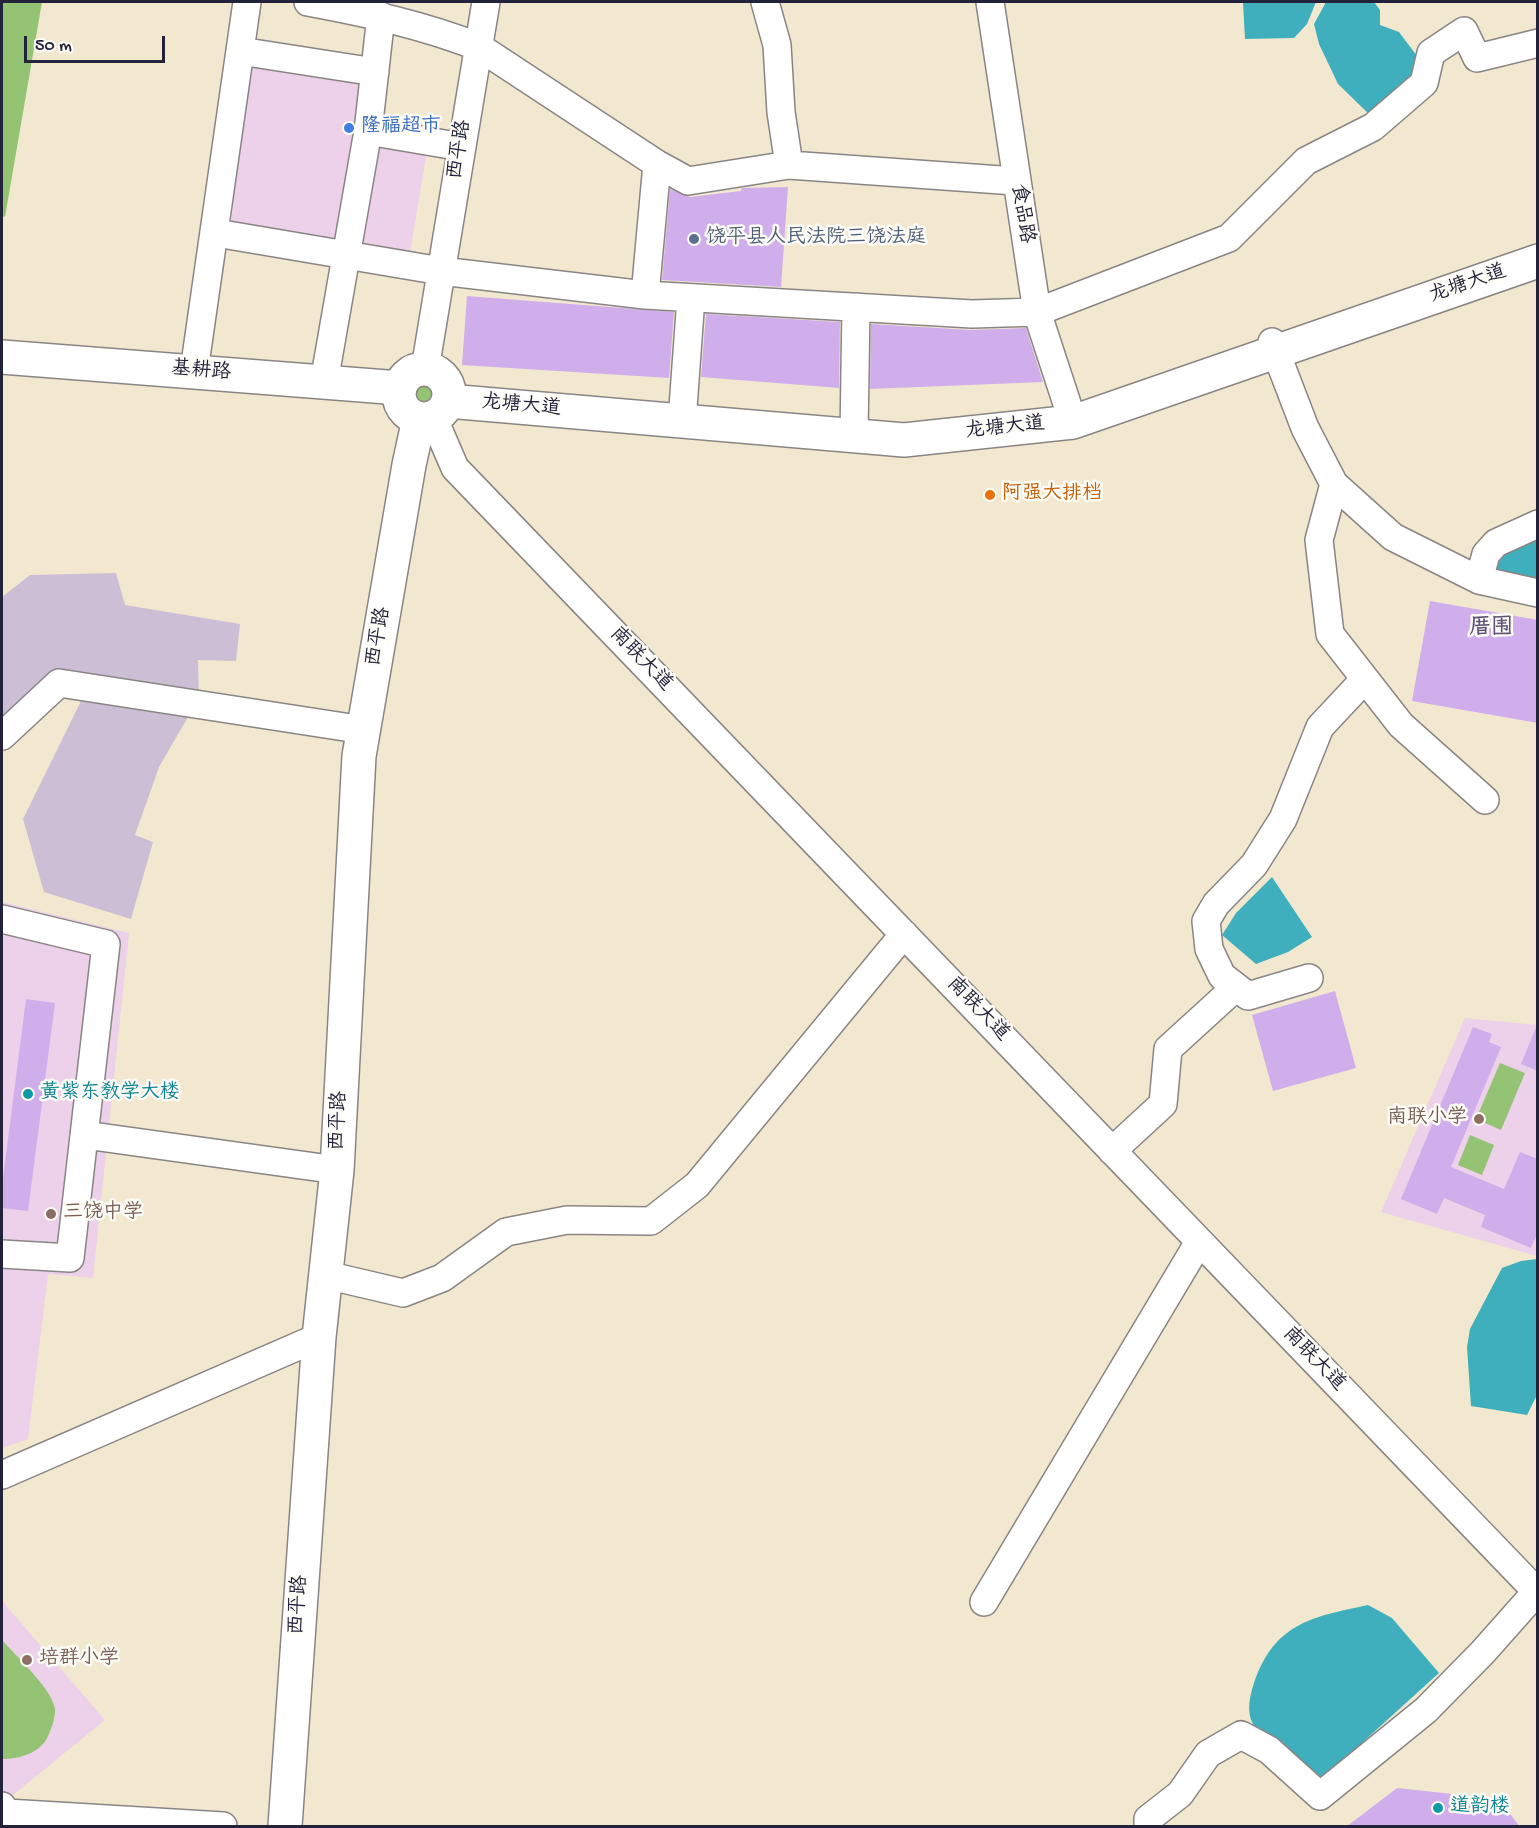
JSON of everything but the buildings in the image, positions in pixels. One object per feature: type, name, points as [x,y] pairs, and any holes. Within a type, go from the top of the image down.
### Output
[{"type":"main road","name":"龙塘大道","points":[[1274,347],[1537,250]]},
{"type":"main road","name":"龙塘大道","points":[[437,407],[682,417],[854,431],[903,432],[1071,416],[1538,261]]},
{"type":"main road","name":"基耕路","points":[[2,357],[324,382],[412,379]]},
{"type":"main road","points":[[441,376],[437,407],[412,416],[401,404],[412,379],[441,376]]},
{"type":"main road","name":"西平路","points":[[285,1827],[319,1337],[337,1170],[359,768],[409,465],[437,407]]},
{"type":"street","points":[[194,371],[216,233],[246,2]]},
{"type":"street","points":[[308,2],[381,15],[446,34],[479,47],[657,164],[688,181],[789,165],[1015,181]]},
{"type":"street","name":"西平路","points":[[412,379],[441,271],[486,2]]},
{"type":"street","points":[[765,2],[777,45],[781,112],[789,165]]},
{"type":"street","name":"食品路","points":[[990,2],[1015,181],[1037,312],[1071,416]]},
{"type":"street","points":[[324,382],[368,131],[381,15]]},
{"type":"street","points":[[216,233],[441,271],[645,296],[972,314],[1037,312],[1229,238],[1306,161],[1373,128],[1424,83],[1431,53],[1464,31],[1477,58],[1538,43]]},
{"type":"street","points":[[240,51],[375,72]]},
{"type":"street","points":[[368,131],[462,147]]},
{"type":"street","points":[[645,296],[657,164]]},
{"type":"street","points":[[1537,250],[1538,255]]},
{"type":"street","points":[[682,417],[691,298]]},
{"type":"street","points":[[854,431],[856,307]]},
{"type":"street","points":[[1274,347],[1305,428],[1334,484],[1393,537],[1479,580],[1538,594]]},
{"type":"street","name":"南联大道","points":[[437,407],[455,468],[1537,1592]]},
{"type":"street","points":[[1334,484],[1319,540],[1330,634],[1401,725],[1485,800]]},
{"type":"street","points":[[1479,580],[1486,554],[1496,543],[1538,524]]},
{"type":"street","points":[[1309,978],[1248,996],[1222,976],[1209,949],[1206,921],[1216,904],[1254,865],[1283,819],[1320,727],[1365,679]]},
{"type":"street","points":[[2,736],[59,683],[364,730]]},
{"type":"street","points":[[2,919],[106,944],[97,1136],[70,1258],[2,1254]]},
{"type":"street","points":[[326,1275],[403,1293],[442,1278],[506,1232],[567,1220],[651,1221],[697,1185],[904,934]]},
{"type":"street","points":[[1112,1151],[1162,1104],[1168,1049],[1236,987]]},
{"type":"street","points":[[97,1136],[337,1170]]},
{"type":"street","points":[[984,1602],[1199,1242]]},
{"type":"street","points":[[2,1475],[319,1337]]},
{"type":"street","points":[[1148,1827],[1148,1819],[1180,1794],[1208,1754],[1240,1735],[1269,1750],[1320,1796],[1426,1710],[1537,1592]]},
{"type":"street","points":[[2,1806],[7,1813],[223,1827]]},
{"type":"shaded area","points":[[249,63],[371,81],[346,244],[231,226]]},
{"type":"shaded area","points":[[372,141],[427,151],[410,253],[354,244]]},
{"type":"shaded area","points":[[116,573],[125,605],[240,624],[236,661],[198,660],[199,698],[159,767],[135,835],[153,842],[131,919],[44,892],[23,819],[83,697],[42,697],[2,734],[2,597],[30,575]]},
{"type":"shaded area","name":"三饶中学","points":[[2,902],[129,933],[93,1278],[48,1274],[28,1439],[2,1448]]},
{"type":"shaded area","name":"南联小学","points":[[1465,1018],[1537,1025],[1537,1256],[1381,1212]]},
{"type":"shaded area","name":"培群小学","points":[[2,1601],[105,1720],[2,1804]]},
{"type":"green space","points":[[2,2],[42,2],[5,217],[2,216]]},
{"type":"green space","points":[[415,376],[433,380],[439,386],[439,404],[411,408],[406,391]]},
{"type":"green space","points":[[1500,1063],[1525,1073],[1501,1130],[1476,1119]]},
{"type":"green space","points":[[1470,1135],[1494,1145],[1482,1175],[1458,1165]]},
{"type":"green space","points":[[2,1640],[48,1692],[55,1712],[46,1740],[38,1749],[27,1755],[2,1759]]},
{"type":"water","points":[[1243,2],[1316,2],[1307,24],[1294,38],[1245,39]]},
{"type":"water","points":[[1326,2],[1374,2],[1380,10],[1380,25],[1399,32],[1423,64],[1373,118],[1338,84],[1319,44],[1314,24]]},
{"type":"water","points":[[1537,532],[1537,579],[1497,571],[1497,558]]},
{"type":"water","points":[[1272,877],[1312,937],[1288,952],[1256,964],[1222,935],[1236,913]]},
{"type":"water","points":[[1537,1259],[1537,1395],[1527,1415],[1471,1406],[1467,1347],[1470,1329],[1502,1268],[1521,1261]]},
{"type":"water","points":[[1368,1605],[1392,1618],[1439,1673],[1320,1781],[1257,1729],[1251,1719],[1250,1698],[1263,1663],[1273,1647],[1285,1635],[1313,1619]]},
{"type":"place","name":"隆福超市","points":[[349,128]]},
{"type":"place","name":"饶平县人民法院三饶法庭","points":[[694,239]]},
{"type":"place","name":"阿强大排档","points":[[990,495]]},
{"type":"place","name":"黄紫东教学大楼","points":[[28,1094]]},
{"type":"place","name":"南联小学","points":[[1479,1119]]},
{"type":"place","name":"三饶中学","points":[[51,1214]]},
{"type":"place","name":"培群小学","points":[[27,1660]]},
{"type":"place","name":"道韵楼","points":[[1438,1808]]},
{"type":"district","name":"厝围","points":[[1491,630]]}]
